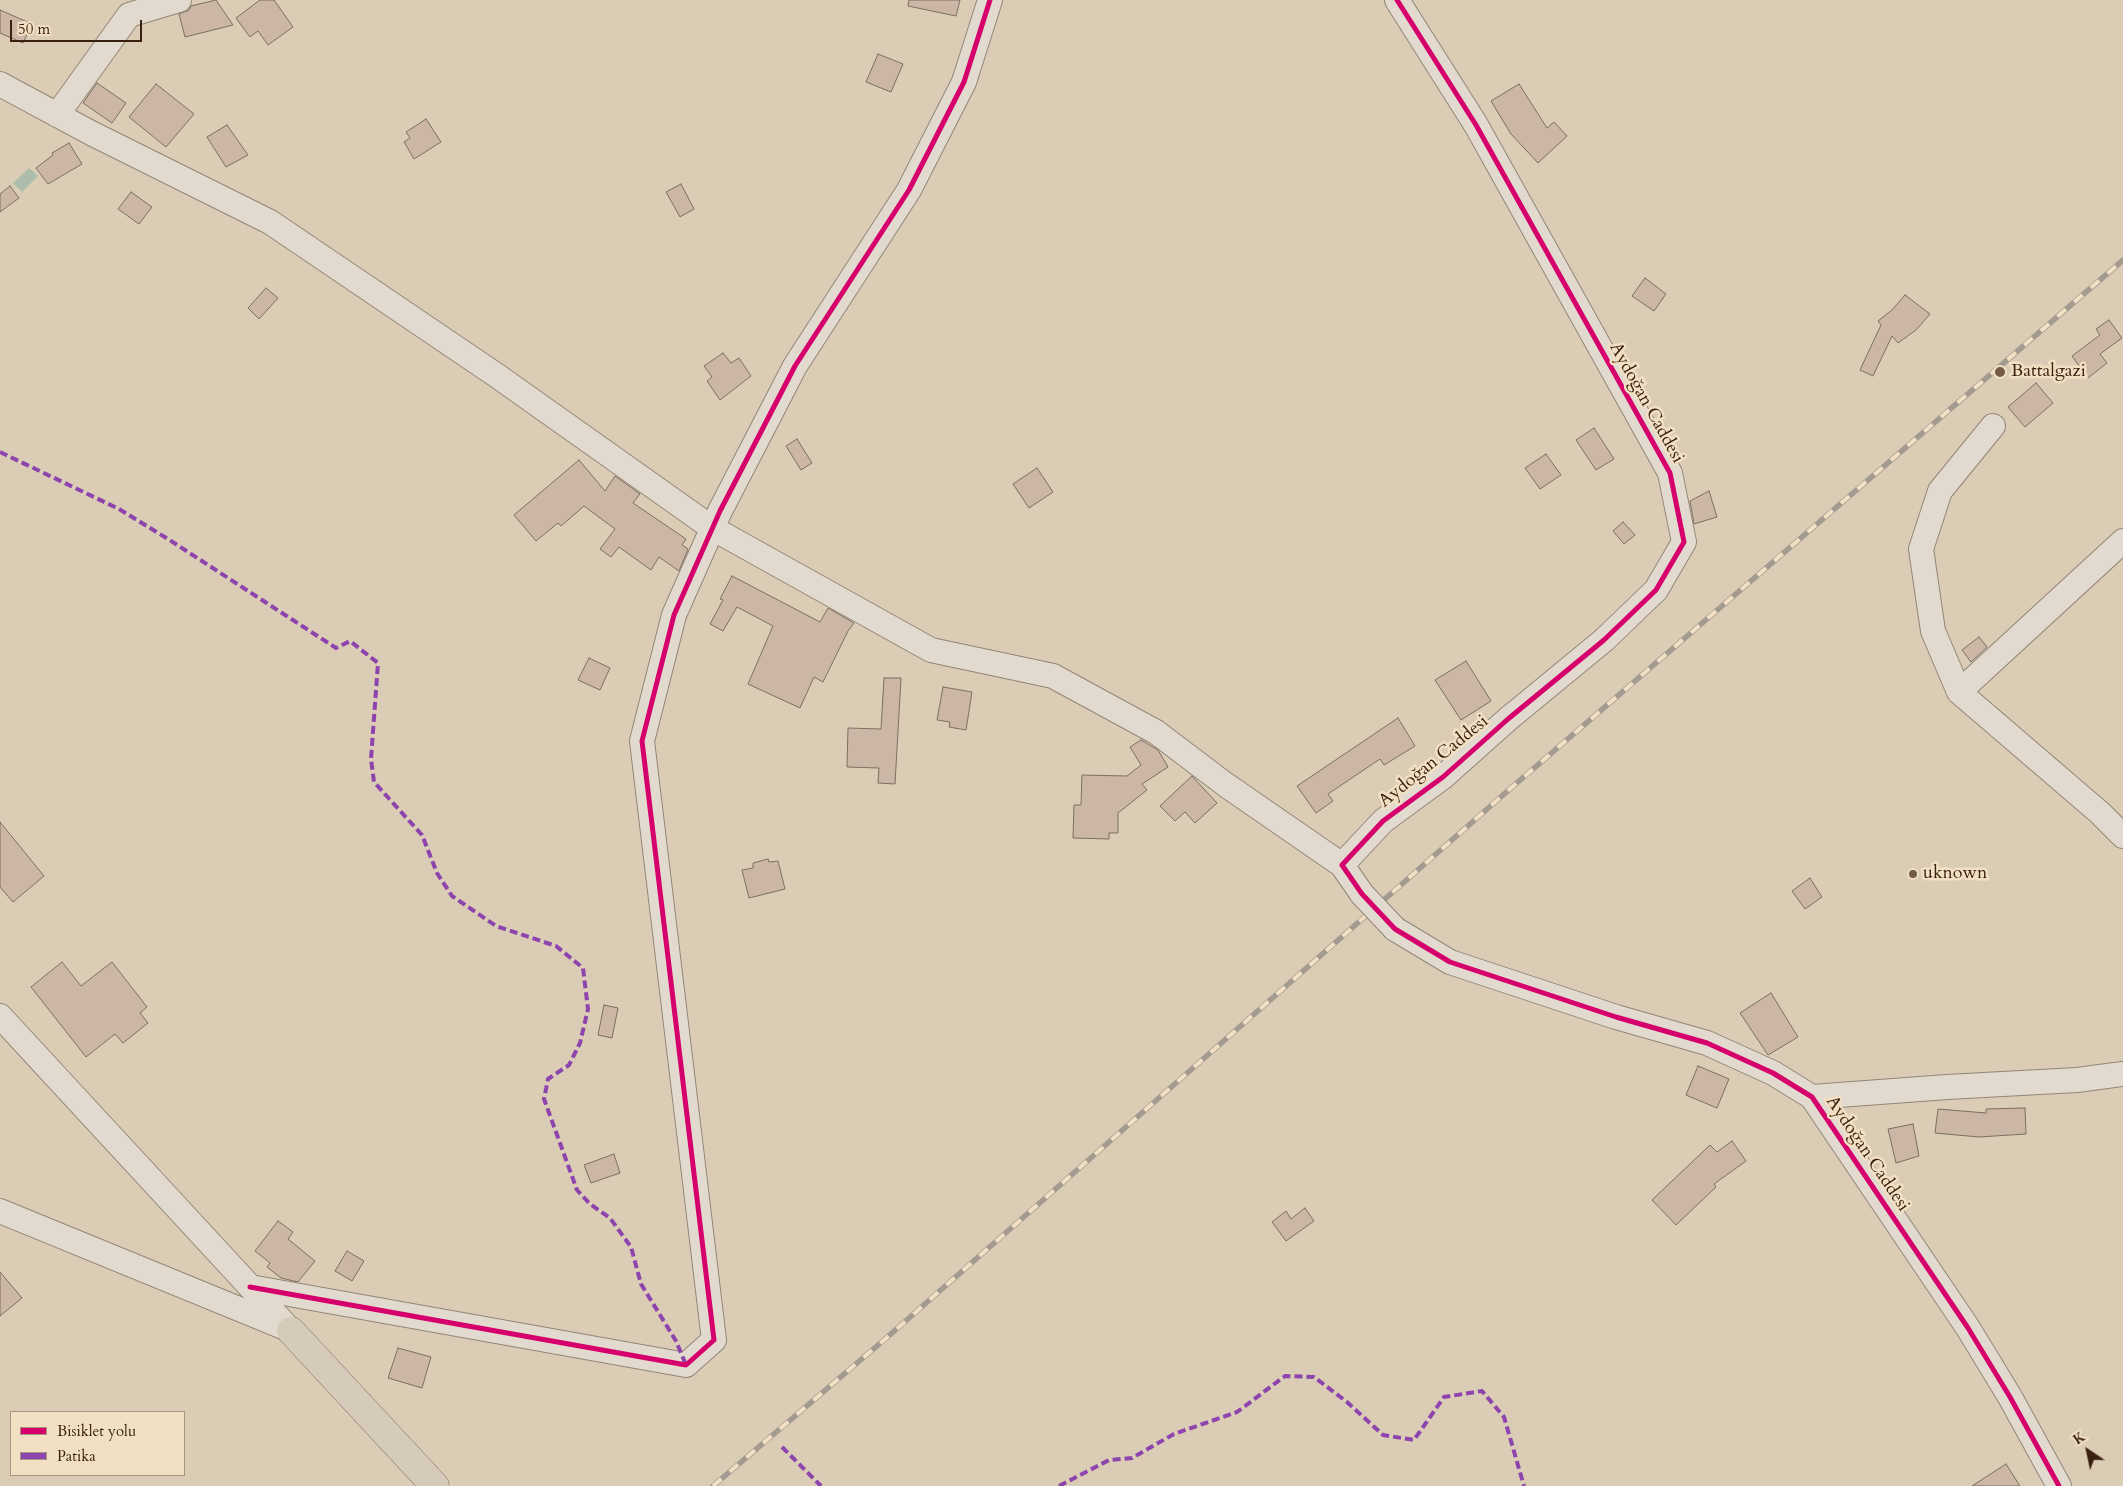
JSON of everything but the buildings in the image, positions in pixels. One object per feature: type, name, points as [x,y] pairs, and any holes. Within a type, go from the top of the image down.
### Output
[{"type":"main road","points":[[291,1331],[410,1486]]},
{"type":"main road","points":[[291,1331],[435,1486]]},
{"type":"street","points":[[57,115],[129,15],[179,0]]},
{"type":"street","points":[[250,1287],[686,1365],[714,1340],[642,741],[674,615],[712,528],[795,366],[909,190],[964,82],[990,0]]},
{"type":"street","name":"Aydoğan Caddesi","points":[[1397,0],[1476,125],[1670,473],[1684,542],[1656,590],[1604,640],[1443,777],[1384,821],[1342,865],[1362,894],[1395,930],[1450,962],[1616,1017],[1707,1043],[1773,1073],[1812,1097],[1968,1328],[2010,1397],[2059,1486]]},
{"type":"street","points":[[0,84],[57,115],[270,222],[496,375],[712,528],[931,650],[1053,676],[1156,732],[1226,784],[1342,865]]},
{"type":"street","points":[[1993,426],[1940,491],[1921,549],[1933,631],[1959,692],[2100,812],[2123,836]]},
{"type":"street","points":[[1959,692],[2123,541]]},
{"type":"street","points":[[0,1016],[291,1331]]},
{"type":"street","points":[[1812,1097],[2077,1080],[2123,1074]]},
{"type":"street","points":[[0,1211],[291,1331]]},
{"type":"shaded area","points":[[29,168],[38,176],[22,192],[13,183]]},
{"type":"railway","points":[[713,1486],[884,1340],[1511,788],[2123,260]]},
{"type":"marked path","points":[[0,452],[119,509],[336,648],[350,641],[378,663],[371,759],[374,782],[422,835],[437,873],[452,896],[496,926],[556,946],[583,968],[588,1009],[580,1043],[569,1065],[548,1079],[544,1099],[577,1190],[590,1204],[610,1218],[631,1247],[641,1284],[676,1341],[686,1365]]},
{"type":"marked path","points":[[1059,1486],[1109,1460],[1132,1458],[1174,1434],[1237,1412],[1285,1376],[1314,1377],[1347,1402],[1383,1435],[1414,1440],[1444,1397],[1482,1391],[1504,1417],[1524,1486]]},
{"type":"marked path","points":[[782,1447],[821,1486]]},
{"type":"cycle path","points":[[250,1287],[686,1365],[714,1340],[642,741],[674,615],[720,511],[795,366],[909,190],[964,82],[990,0]]},
{"type":"cycle path","points":[[1397,0],[1476,125],[1670,473],[1684,542],[1656,590],[1604,640],[1508,719],[1443,777],[1383,821],[1342,865],[1362,894],[1395,929],[1450,962],[1616,1017],[1707,1043],[1773,1073],[1812,1097],[1968,1328],[2010,1397],[2059,1486]]},
{"type":"place","name":"Battalgazi","points":[[2000,372]]},
{"type":"place","name":"uknown","points":[[1913,874]]}]
